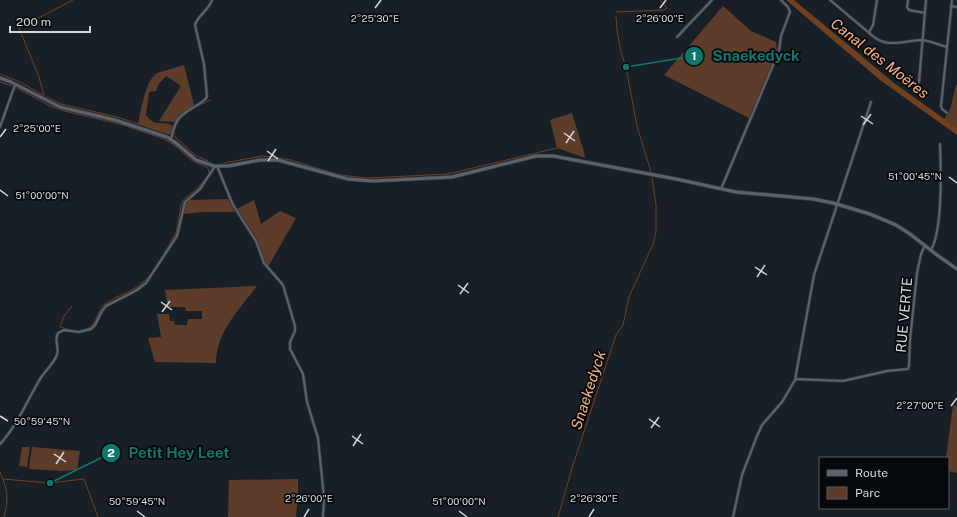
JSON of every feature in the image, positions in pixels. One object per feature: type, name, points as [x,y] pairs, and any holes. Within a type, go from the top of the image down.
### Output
[{"type":"main road","points":[[0,78],[16,84],[62,108],[118,121],[171,139],[196,160],[205,164],[228,166],[260,160],[278,160],[348,179],[374,181],[455,176],[532,157],[547,155],[744,194],[815,199],[838,205],[884,220],[903,229],[957,269]]},
{"type":"street","points":[[171,139],[178,118],[204,101],[207,96],[204,64],[195,25],[198,19],[209,7],[212,0]]},
{"type":"street","points":[[677,37],[712,0]]},
{"type":"street","points":[[721,189],[779,51],[781,36],[790,12],[788,7],[780,0]]},
{"type":"street","points":[[830,0],[878,40],[885,43],[922,40],[947,47]]},
{"type":"street","points":[[869,32],[873,24],[877,0]]},
{"type":"street","points":[[908,0],[908,10],[925,13]]},
{"type":"street","points":[[918,82],[926,0]]},
{"type":"street","points":[[947,113],[942,110],[941,107],[952,0]]},
{"type":"street","points":[[951,6],[957,7]]},
{"type":"street","points":[[0,127],[16,84]]},
{"type":"street","points":[[733,517],[742,473],[757,436],[762,425],[782,402],[795,379],[813,279],[871,102]]},
{"type":"street","points":[[931,250],[934,243],[938,214],[941,166],[940,144]]},
{"type":"street","points":[[0,444],[12,429],[43,375],[57,356],[58,351],[56,338],[58,333],[64,330],[77,332],[90,329],[95,325],[102,310],[106,306],[137,290],[147,282],[178,234],[185,202],[200,189],[216,166]]},
{"type":"street","points":[[216,166],[235,208],[256,241],[264,263],[281,281],[285,290],[295,326],[295,331],[290,342],[290,348],[302,374],[307,402],[318,438],[324,498],[323,517]]},
{"type":"street","name":"RUE VERTE","points":[[795,379],[843,381],[889,371],[909,369],[910,340],[918,271],[921,254],[925,245]]},
{"type":"green space","points":[[723,6],[751,31],[776,42],[777,51],[749,118],[664,75]]},
{"type":"green space","points":[[184,65],[194,105],[182,113],[175,122],[159,121],[181,86],[166,76],[158,85],[156,91],[149,92],[146,115],[153,122],[166,123],[173,126],[173,130],[169,134],[138,124],[144,97],[153,77],[157,73]]},
{"type":"green space","points":[[956,85],[957,128],[944,119],[950,110]]},
{"type":"green space","points":[[572,113],[585,158],[557,148],[550,120]]},
{"type":"green space","points":[[228,199],[235,212],[183,214],[187,200]]},
{"type":"green space","points":[[254,200],[261,224],[280,211],[296,218],[268,267],[265,264],[257,239],[237,209]]},
{"type":"green space","points":[[257,286],[224,331],[217,352],[216,363],[155,362],[148,338],[161,337],[157,314],[169,314],[170,321],[174,321],[175,325],[187,325],[188,319],[202,319],[202,311],[186,311],[185,307],[168,307],[165,290]]},
{"type":"green space","points":[[953,405],[957,406],[957,473],[949,471],[949,457],[946,457]]},
{"type":"green space","points":[[22,447],[30,447],[27,467],[19,466]]},
{"type":"green space","points":[[32,447],[80,451],[77,470],[62,471],[29,469]]},
{"type":"green space","points":[[298,479],[296,517],[228,517],[229,480]]},
{"type":"shaded area","points":[[786,0],[794,0],[894,83],[957,128],[957,135],[880,80]]},
{"type":"waterway","points":[[44,96],[39,77],[19,28],[73,0]]},
{"type":"waterway","name":"Snaekedyck","points":[[616,12],[664,10],[667,8],[660,0]]},
{"type":"waterway","name":"Snaekedyck","points":[[616,16],[621,52],[626,67],[637,126],[651,172]]},
{"type":"waterway","points":[[0,74],[20,82],[43,95]]},
{"type":"waterway","points":[[0,82],[12,86]]},
{"type":"waterway","points":[[17,88],[50,106],[64,111],[120,124],[164,139],[173,144],[191,160],[208,168],[209,173]]},
{"type":"waterway","points":[[47,97],[61,104],[117,117],[169,134],[172,132]]},
{"type":"waterway","points":[[198,106],[210,100]]},
{"type":"waterway","points":[[188,112],[176,125],[174,136],[195,155],[208,161]]},
{"type":"waterway","points":[[224,163],[262,156],[272,157],[291,160],[340,175],[367,178],[448,174],[557,148]]},
{"type":"waterway","points":[[164,253],[176,233],[181,206],[184,199],[197,189],[208,175]]},
{"type":"waterway","name":"Snaekedyck","points":[[558,517],[573,465],[616,335],[623,325],[629,297],[653,244],[656,232],[656,204],[652,178]]},
{"type":"waterway","points":[[87,329],[91,327],[105,304],[138,286],[149,276]]},
{"type":"waterway","points":[[70,330],[60,327],[64,316],[72,306]]},
{"type":"waterway","points":[[75,331],[84,330]]},
{"type":"waterway","points":[[0,472],[7,494],[7,504],[4,517]]},
{"type":"waterway","points":[[3,479],[50,483],[84,479],[98,517]]},
{"type":"place","name":"Snaekedyck","points":[[626,67]]},
{"type":"place","name":"Petit Hey Leet","points":[[50,483]]},
{"type":"water label","name":"Canal des Moëres","points":[[880,58]]}]
